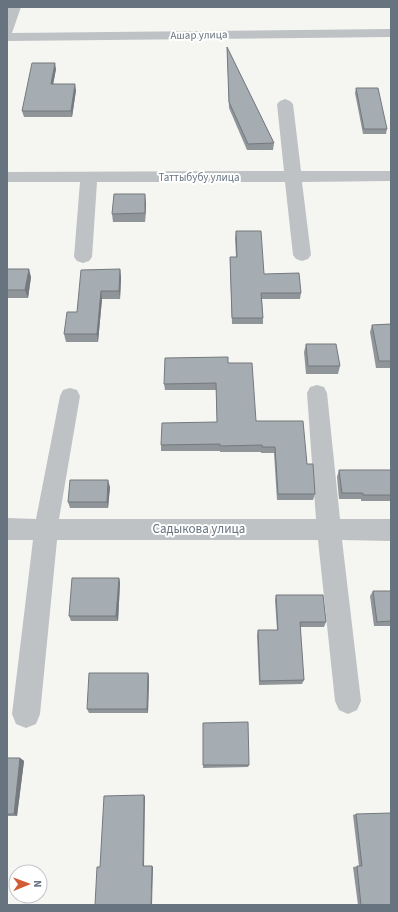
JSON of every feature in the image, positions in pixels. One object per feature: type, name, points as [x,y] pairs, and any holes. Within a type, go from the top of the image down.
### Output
[{"type":"street","points":[[7,30],[14,7]]},
{"type":"street","name":"Ашар улица","points":[[7,37],[391,34]]},
{"type":"street","points":[[285,104],[292,177],[302,255]]},
{"type":"street","name":"Таттыбубу улица","points":[[7,178],[391,176]]},
{"type":"street","points":[[83,257],[89,177]]},
{"type":"street","points":[[317,393],[329,530],[348,701]]},
{"type":"street","points":[[26,714],[46,529],[70,396]]},
{"type":"street","name":"Садыкова улица","points":[[7,529],[391,530]]},
{"type":"building","points":[[227,47],[274,143],[248,144],[229,102]]},
{"type":"building","points":[[32,63],[55,63],[51,84],[75,84],[71,111],[22,111]]},
{"type":"building","points":[[356,88],[378,88],[387,129],[364,129]]},
{"type":"building","points":[[114,194],[145,194],[145,213],[112,214]]},
{"type":"building","points":[[236,231],[261,231],[264,274],[299,273],[301,293],[261,293],[263,318],[232,318],[230,257],[237,257]]},
{"type":"building","points":[[7,269],[29,269],[25,290],[7,290]]},
{"type":"building","points":[[120,269],[119,291],[101,291],[97,334],[64,334],[67,312],[77,312],[81,270]]},
{"type":"building","points":[[391,324],[391,361],[379,361],[372,325]]},
{"type":"building","points":[[306,344],[336,344],[340,366],[308,366]]},
{"type":"building","points":[[228,357],[228,363],[252,363],[256,421],[303,421],[307,464],[313,464],[315,494],[278,494],[275,447],[262,447],[262,445],[220,446],[220,444],[161,445],[162,423],[217,422],[216,383],[164,384],[165,358]]},
{"type":"building","points":[[339,470],[391,470],[391,495],[342,493]]},
{"type":"building","points":[[70,480],[108,480],[107,502],[68,502]]},
{"type":"building","points":[[72,578],[119,578],[116,616],[69,616]]},
{"type":"building","points":[[373,591],[391,591],[391,621],[377,622]]},
{"type":"building","points":[[276,595],[323,595],[326,622],[300,622],[304,680],[260,681],[258,630],[278,630]]},
{"type":"building","points":[[89,673],[148,673],[147,709],[87,709]]},
{"type":"building","points":[[248,722],[249,765],[203,765],[203,723]]},
{"type":"building","points":[[7,758],[20,758],[14,814],[7,814]]},
{"type":"building","points":[[144,795],[143,866],[152,866],[151,905],[95,905],[97,867],[100,867],[104,796]]},
{"type":"building","points":[[391,813],[391,905],[361,905],[357,866],[362,866],[356,814]]}]
